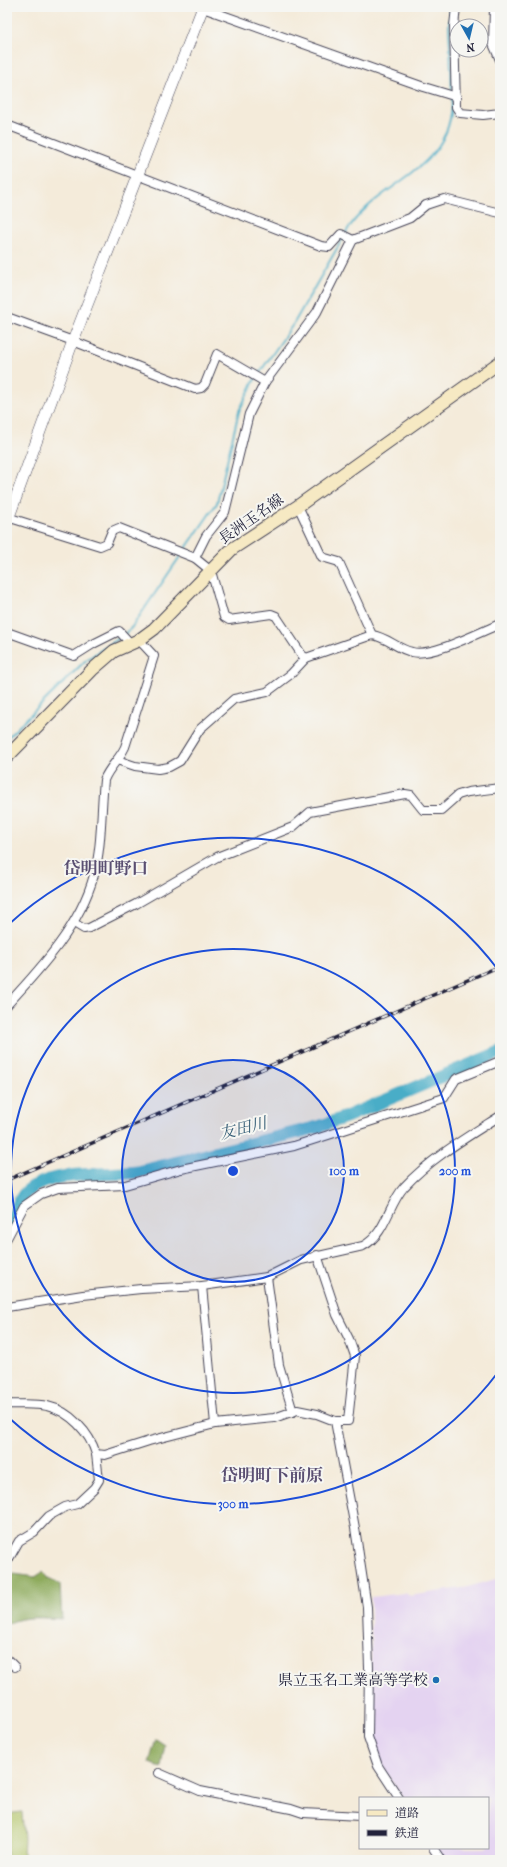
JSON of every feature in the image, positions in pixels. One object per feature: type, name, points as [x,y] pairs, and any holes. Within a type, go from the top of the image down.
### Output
[{"type":"main road","name":"長洲玉名線","points":[[7,757],[92,670],[129,639],[154,629],[232,548],[298,506],[500,362]]},
{"type":"street","points":[[306,658],[302,655],[276,616],[271,614],[228,620],[224,617],[211,571],[195,558],[119,528],[112,531],[107,543],[100,546],[7,519],[73,341],[138,177],[202,7],[453,96]]},
{"type":"street","points":[[456,7],[454,26],[453,96],[456,107],[460,113],[500,113]]},
{"type":"street","points":[[494,7],[493,44],[500,60]]},
{"type":"street","points":[[7,126],[321,246],[329,247],[347,237],[410,218],[426,205],[444,199],[500,213]]},
{"type":"street","points":[[195,558],[206,536],[225,512],[249,414],[260,378],[317,312],[347,237]]},
{"type":"street","points":[[7,317],[195,389],[201,388],[205,384],[217,354],[260,378]]},
{"type":"street","points":[[298,506],[322,557],[339,562],[372,635]]},
{"type":"street","points":[[117,760],[135,766],[158,769],[169,767],[180,761],[200,729],[213,715],[234,699],[267,692],[291,674],[306,658],[372,635],[381,636],[410,652],[418,653],[460,642],[500,624]]},
{"type":"street","points":[[7,632],[74,656],[93,644],[119,631],[154,656],[125,747],[117,760],[108,769],[104,780],[94,875],[87,898],[74,923],[25,987],[7,1005]]},
{"type":"street","points":[[74,923],[84,929],[89,928],[136,904],[217,857],[253,841],[293,827],[310,812],[405,794],[411,795],[423,810],[442,810],[458,795],[468,792],[500,788]]},
{"type":"street","points":[[7,1238],[24,1206],[42,1194],[58,1188],[125,1185],[181,1169],[294,1146],[444,1098],[456,1078],[500,1061]]},
{"type":"street","points":[[7,1307],[83,1295],[141,1289],[202,1286],[267,1277],[301,1260],[317,1255],[363,1246],[371,1242],[378,1232],[396,1198],[404,1187],[438,1158],[500,1116]]},
{"type":"street","points":[[96,1454],[105,1455],[149,1441],[215,1424],[274,1418],[297,1410],[317,1414],[335,1421],[348,1420],[355,1356],[350,1339],[337,1315],[317,1255]]},
{"type":"street","points":[[267,1277],[279,1365],[293,1412]]},
{"type":"street","points":[[202,1286],[215,1424]]},
{"type":"street","points":[[7,1404],[47,1406],[65,1414],[81,1428],[92,1441],[96,1454],[99,1480],[94,1488],[77,1504],[65,1507],[49,1516],[34,1532],[19,1541],[7,1562]]},
{"type":"street","points":[[335,1421],[355,1528],[367,1607],[369,1668],[368,1737],[378,1766],[399,1797]]},
{"type":"street","points":[[7,1659],[15,1667]]},
{"type":"street","points":[[159,1773],[200,1792],[303,1813],[359,1816]]},
{"type":"street","points":[[434,1849],[441,1860]]},
{"type":"shaded area","name":"県立玉名工業高等学校","points":[[496,1579],[500,1580],[500,1860],[443,1860],[436,1849],[489,1849],[489,1797],[402,1797],[381,1764],[372,1736],[371,1597],[405,1593],[410,1596],[468,1587]]},
{"type":"green space","points":[[43,1572],[48,1579],[60,1584],[62,1619],[27,1618],[7,1624],[7,1573],[35,1577]]},
{"type":"green space","points":[[156,1739],[165,1745],[161,1767],[149,1763]]},
{"type":"green space","points":[[22,1812],[24,1839],[23,1857],[25,1860],[7,1860],[7,1814]]},
{"type":"waterway","points":[[451,7],[449,24],[452,92]]},
{"type":"waterway","points":[[345,234],[358,216],[427,160],[440,143],[449,123],[452,97]]},
{"type":"waterway","points":[[258,375],[294,323],[343,238]]},
{"type":"waterway","points":[[184,551],[217,503],[239,411],[255,379]]},
{"type":"waterway","points":[[125,634],[132,627],[181,555]]},
{"type":"waterway","points":[[7,738],[86,660],[121,637]]},
{"type":"waterway","name":"友田川","points":[[7,1229],[18,1204],[27,1191],[38,1184],[51,1179],[65,1176],[138,1172],[318,1127],[346,1117],[500,1052]]},
{"type":"railway","points":[[7,1180],[500,966]]},
{"type":"place","name":"県立玉名工業高等学校","points":[[436,1680]]},
{"type":"district","name":"岱明町野口","points":[[106,868]]},
{"type":"district","name":"岱明町下前原","points":[[272,1475]]}]
